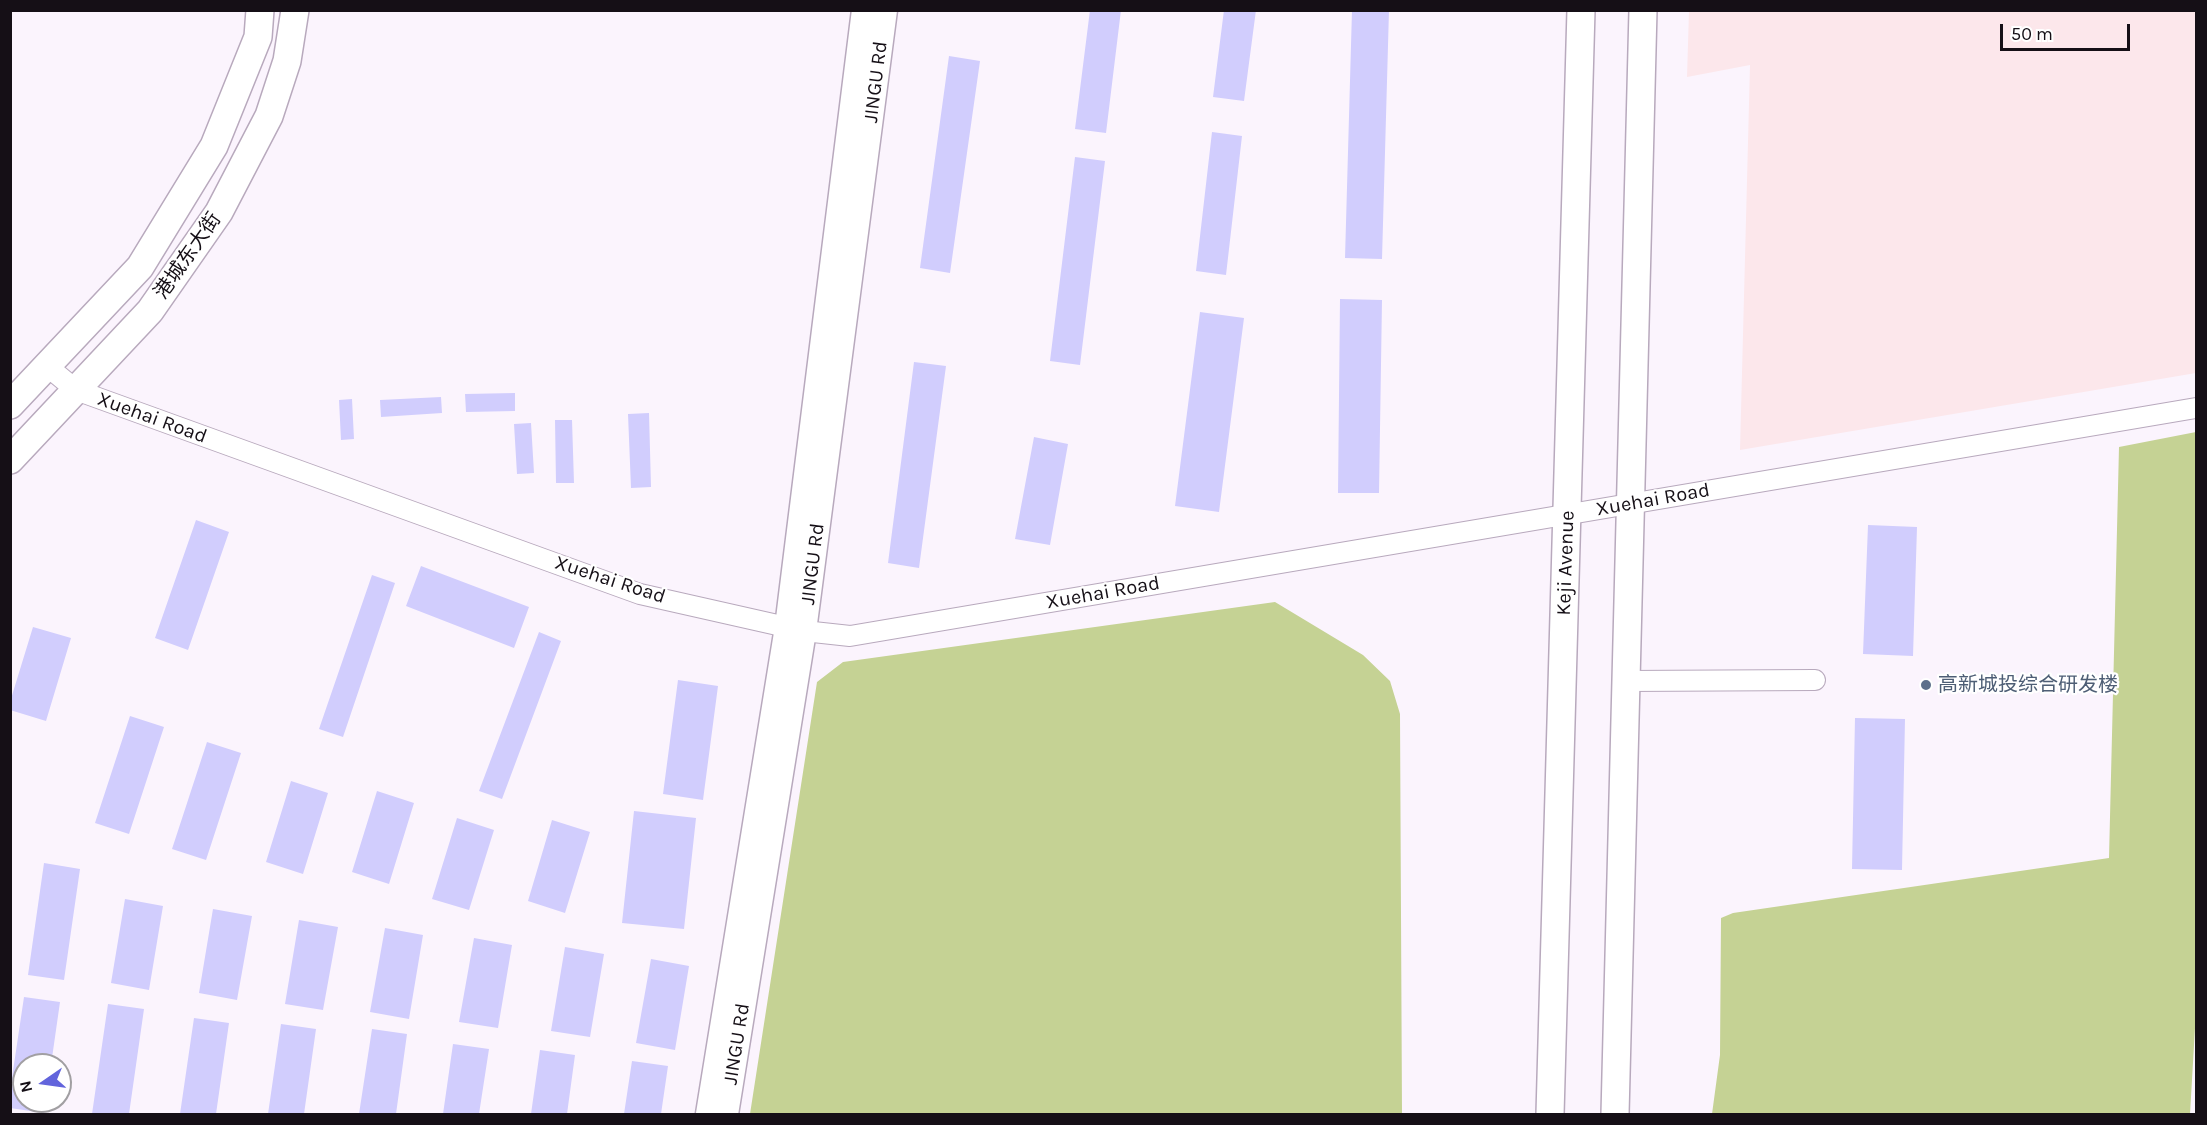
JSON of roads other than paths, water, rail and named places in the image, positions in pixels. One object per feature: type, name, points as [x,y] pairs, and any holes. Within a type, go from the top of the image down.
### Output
[{"type":"main road","points":[[10,405],[140,267],[214,146],[258,37],[260,10]]},
{"type":"main road","name":"港城东大街","points":[[10,460],[150,310],[219,212],[269,116],[287,61],[296,10]]},
{"type":"main road","name":"Keji Avenue","points":[[1550,1114],[1581,10]]},
{"type":"main road","points":[[1615,1114],[1643,10]]},
{"type":"street","name":"JINGU Rd","points":[[708,1114],[796,629],[864,10]]},
{"type":"street","name":"JINGU Rd","points":[[726,1114],[885,10]]},
{"type":"street","name":"Xuehai Road","points":[[46,366],[76,390],[640,594],[796,629],[850,636],[2196,408]]},
{"type":"street","points":[[1626,681],[1815,680]]},
{"type":"place","name":"高新城投综合研发楼","points":[[1926,685]]}]
